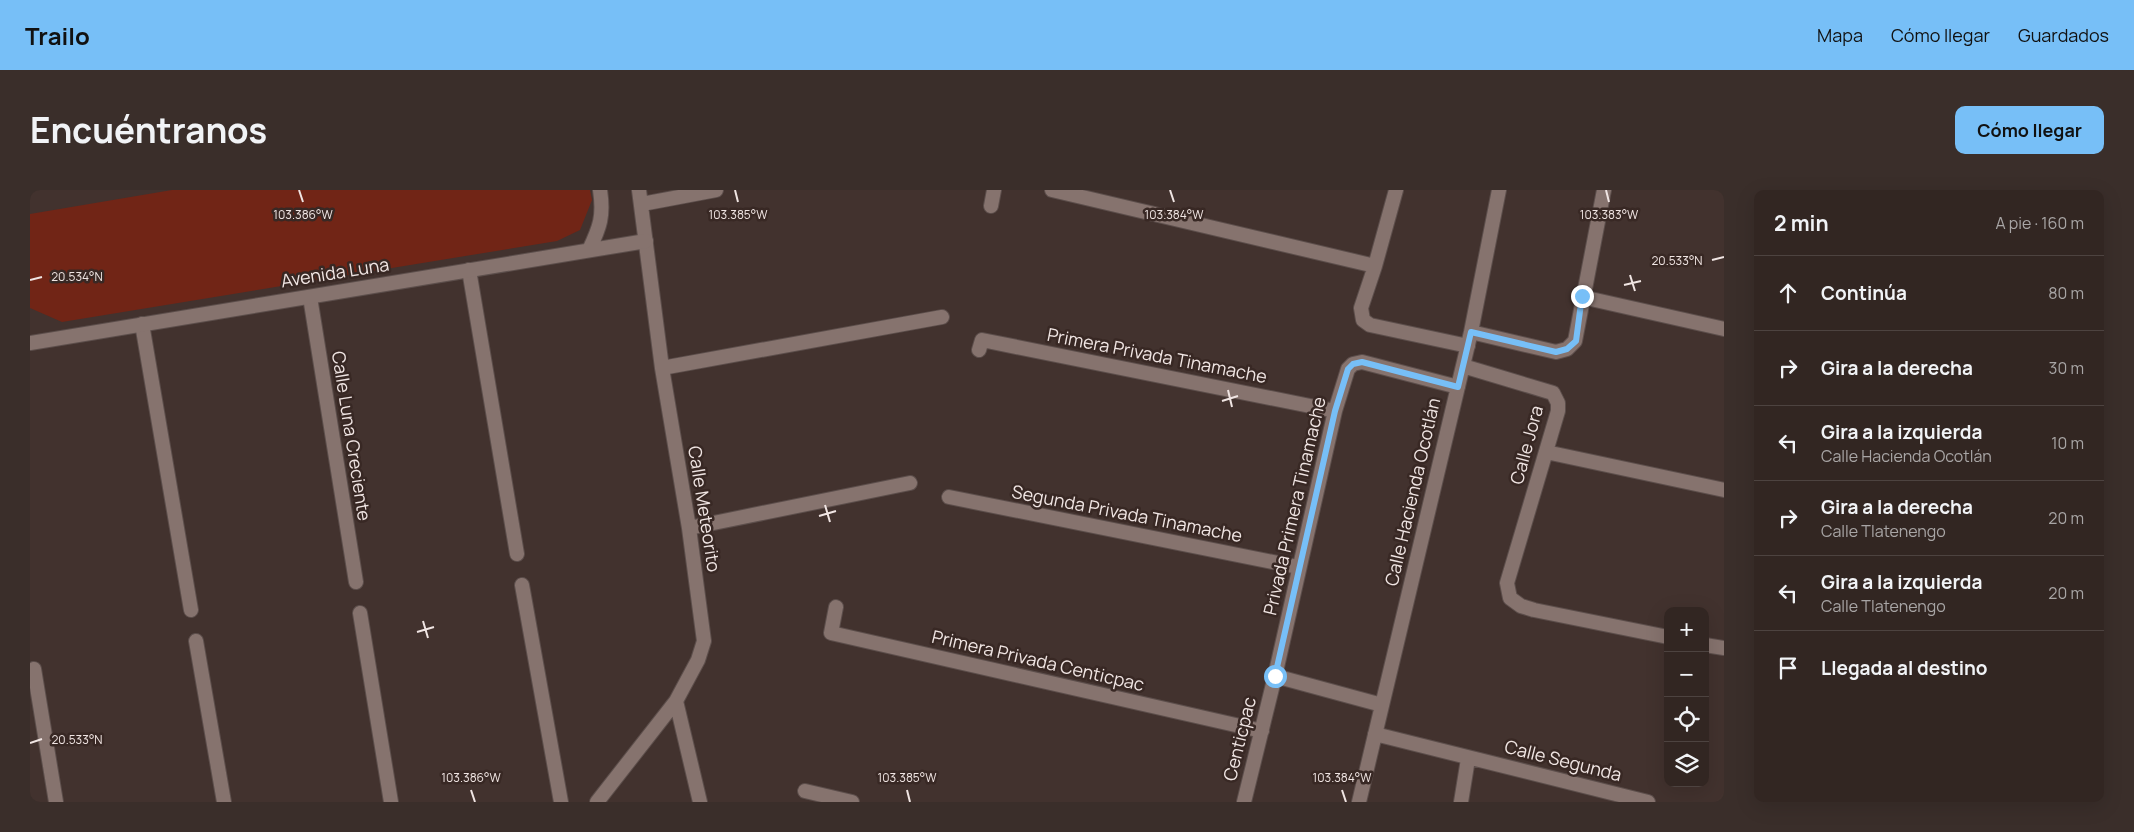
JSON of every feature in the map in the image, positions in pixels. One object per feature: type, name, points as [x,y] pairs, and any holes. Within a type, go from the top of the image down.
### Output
[{"type":"street","points":[[589,250],[601,224],[600,190]]},
{"type":"street","points":[[641,197],[716,190]]},
{"type":"street","points":[[990,206],[994,190]]},
{"type":"street","points":[[1052,190],[1376,266]]},
{"type":"street","points":[[1396,190],[1376,266],[1361,308],[1361,314],[1366,322],[1556,352],[1562,351],[1576,341],[1582,296],[1604,190]]},
{"type":"street","name":"Calle Hacienda Ocotlán","points":[[1359,802],[1463,366],[1499,190]]},
{"type":"street","name":"Calle Meteorito","points":[[597,802],[676,701],[698,660],[704,641],[689,528],[662,368],[641,197]]},
{"type":"street","name":"Avenida Luna","points":[[32,340],[310,297],[646,241]]},
{"type":"street","points":[[469,270],[517,554]]},
{"type":"street","points":[[1582,296],[1724,329]]},
{"type":"street","name":"Calle Luna Creciente","points":[[310,297],[356,582]]},
{"type":"street","points":[[662,368],[942,317]]},
{"type":"street","points":[[142,324],[191,610]]},
{"type":"street","name":"Primera Privada Tinamache","points":[[979,350],[982,340],[1335,411]]},
{"type":"street","name":"Privada Primera Tinamache","points":[[1275,676],[1298,567],[1335,411],[1348,369],[1357,362],[1458,387]]},
{"type":"street","name":"Calle Jora","points":[[1463,366],[1553,393],[1559,407],[1507,582],[1510,598],[1520,606],[1534,610],[1664,636]]},
{"type":"street","points":[[1546,452],[1724,490]]},
{"type":"street","points":[[689,528],[910,483]]},
{"type":"street","name":"Segunda Privada Tinamache","points":[[949,497],[1298,567]]},
{"type":"street","points":[[522,585],[560,802]]},
{"type":"street","name":"Primera Privada Centicpac","points":[[836,607],[831,633],[1262,731]]},
{"type":"street","points":[[360,613],[391,802]]},
{"type":"street","points":[[196,641],[224,802]]},
{"type":"street","points":[[1709,646],[1724,648]]},
{"type":"street","points":[[34,669],[56,802]]},
{"type":"street","points":[[1275,676],[1382,705]]},
{"type":"street","name":"Centicpac","points":[[1244,802],[1275,676]]},
{"type":"street","points":[[676,701],[700,802]]},
{"type":"street","name":"Calle Segunda","points":[[1375,734],[1468,759],[1503,765],[1648,802]]},
{"type":"street","points":[[1461,802],[1468,759]]},
{"type":"street","points":[[804,791],[852,802]]},
{"type":"shaded area","points":[[172,190],[590,190],[592,200],[580,230],[557,241],[62,322],[30,308],[30,214]]},
{"type":"route","points":[[1275,676],[1298,567],[1335,411],[1348,369],[1353,364],[1362,362],[1458,387],[1471,332],[1556,352],[1562,351],[1576,341],[1582,296]]}]
